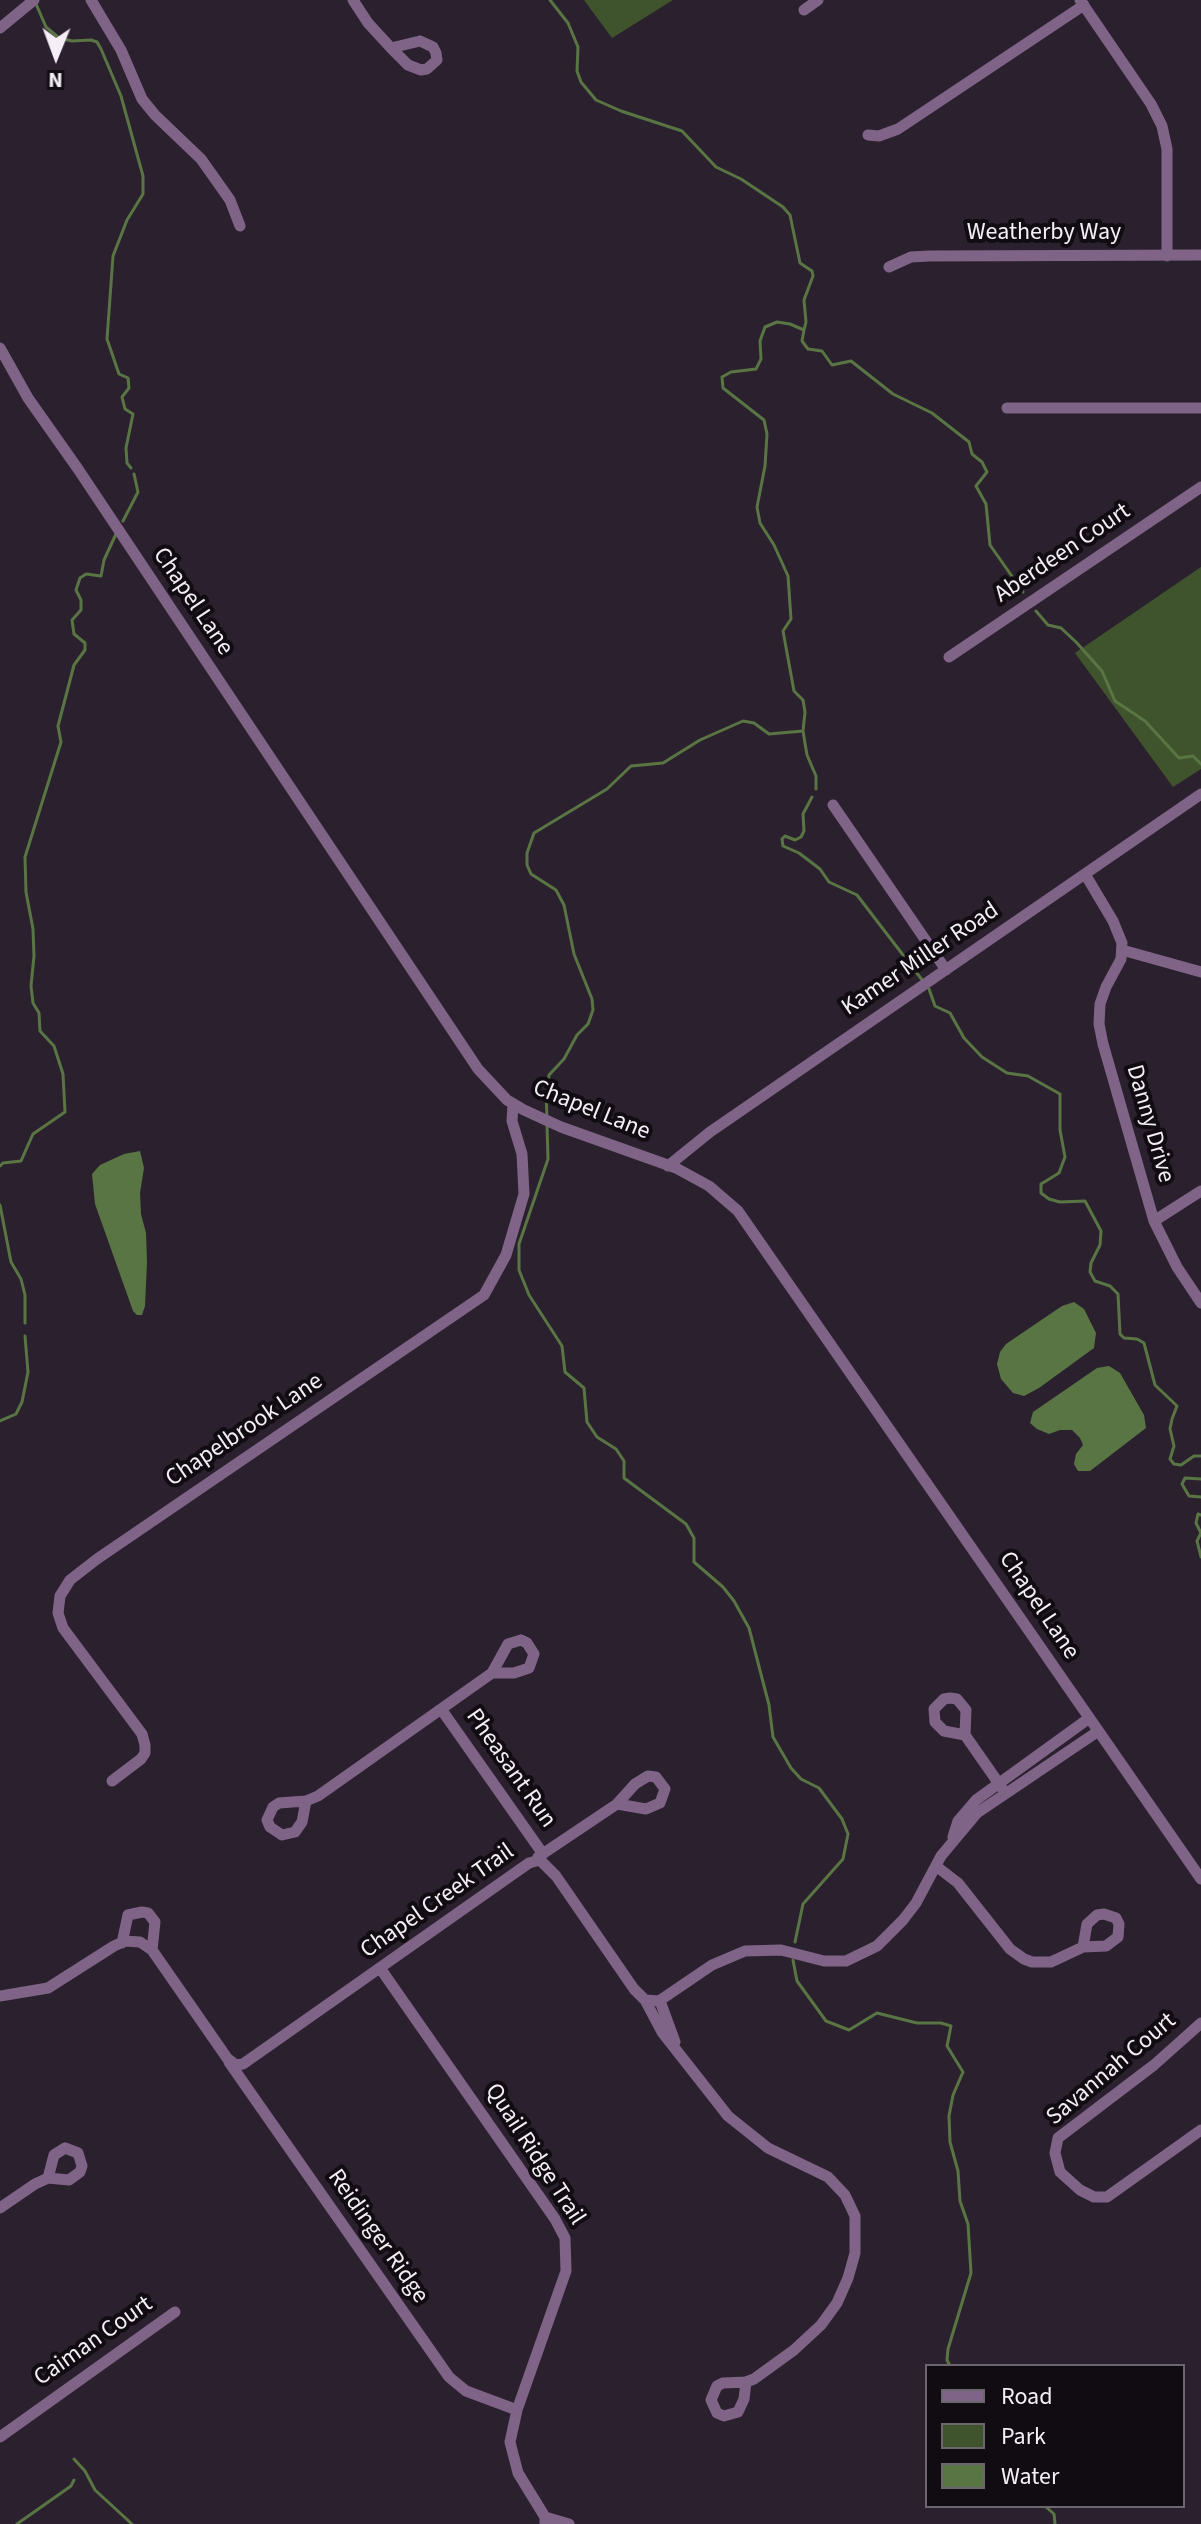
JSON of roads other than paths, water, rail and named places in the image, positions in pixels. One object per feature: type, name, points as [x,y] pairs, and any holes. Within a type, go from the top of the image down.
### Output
[{"type":"street","points":[[0,28],[34,0]]},
{"type":"street","points":[[91,0],[121,50],[142,99],[201,159],[230,200],[240,226]]},
{"type":"street","points":[[353,0],[368,23],[391,48]]},
{"type":"street","points":[[804,10],[818,0]]},
{"type":"street","points":[[868,135],[879,136],[898,129],[1082,3],[1162,126],[1167,149],[1167,256]]},
{"type":"street","name":"Weatherby Way","points":[[889,267],[911,257],[929,256],[1201,255]]},
{"type":"street","name":"Chapel Lane","points":[[0,348],[28,398],[464,1050],[492,1086],[513,1104],[548,1122],[668,1166],[709,1186],[738,1211],[1201,1879]]},
{"type":"street","points":[[1007,408],[1201,408]]},
{"type":"street","name":"Aberdeen Court","points":[[949,657],[1201,487]]},
{"type":"street","name":"Kamer Miller Road","points":[[668,1166],[719,1125],[1201,794]]},
{"type":"street","points":[[833,805],[946,970]]},
{"type":"street","points":[[1085,874],[1113,921],[1122,950],[1201,972]]},
{"type":"street","name":"Danny Drive","points":[[1122,950],[1121,959],[1103,995],[1099,1024],[1154,1221],[1177,1267],[1201,1303]]},
{"type":"street","name":"Chapelbrook Lane","points":[[112,1781],[145,1753],[142,1734],[63,1628],[58,1613],[60,1596],[70,1580],[97,1559],[484,1295],[506,1255],[524,1194],[522,1154],[512,1121],[513,1104]]},
{"type":"street","points":[[1154,1221],[1201,1191]]},
{"type":"street","points":[[306,1801],[318,1796],[492,1673]]},
{"type":"street","name":"Pheasant Run","points":[[441,1709],[543,1854]]},
{"type":"street","points":[[645,2000],[660,2001],[712,1965],[745,1951],[781,1950],[835,1962],[867,1952],[903,1920],[953,1839],[977,1813],[1002,1787],[1088,1719]]},
{"type":"street","points":[[1002,1787],[1097,1732]]},
{"type":"street","points":[[965,1735],[1002,1787]]},
{"type":"street","points":[[529,1863],[617,1804]]},
{"type":"street","name":"Chapel Creek Trail","points":[[227,2058],[236,2065],[249,2060],[529,1863],[540,1860],[551,1869],[634,1989],[645,2000],[657,2025],[680,2053]]},
{"type":"street","points":[[936,1866],[958,1883],[1010,1949],[1024,1959],[1051,1962],[1083,1947]]},
{"type":"street","points":[[122,1943],[128,1915],[148,1913],[155,1922],[152,1950]]},
{"type":"street","points":[[0,1996],[48,1988],[122,1943],[140,1942],[152,1950],[227,2058]]},
{"type":"street","name":"Quail Ridge Trail","points":[[380,1968],[555,2219],[565,2238],[566,2271],[517,2410],[510,2442],[513,2463],[545,2520],[569,2524]]},
{"type":"street","points":[[660,2001],[680,2053],[711,2098],[737,2125],[768,2148],[828,2177],[845,2195],[855,2216],[855,2253],[837,2303],[821,2325],[794,2350],[746,2382]]},
{"type":"street","name":"Savannah Court","points":[[1201,2023],[1154,2065],[1058,2138],[1055,2153],[1060,2172],[1080,2190],[1094,2197],[1107,2197],[1201,2130]]},
{"type":"street","name":"Reidinger Ridge","points":[[227,2058],[441,2367],[466,2391],[517,2410]]},
{"type":"street","points":[[0,2208],[48,2178]]},
{"type":"street","name":"Caiman Court","points":[[0,2437],[175,2312]]},
{"type":"water","points":[[140,1151],[144,1168],[141,1214],[146,1233],[147,1262],[145,1306],[142,1315],[137,1315],[95,1204],[92,1174],[100,1165],[124,1154]]},
{"type":"water","points":[[1074,1302],[1084,1309],[1096,1333],[1094,1348],[1039,1388],[1024,1396],[1013,1393],[1001,1379],[997,1364],[1000,1352],[1006,1344],[1062,1306]]},
{"type":"water","points":[[1109,1366],[1120,1373],[1144,1415],[1146,1428],[1090,1471],[1078,1471],[1074,1464],[1076,1454],[1083,1445],[1080,1438],[1072,1430],[1049,1434],[1037,1429],[1030,1423],[1033,1412],[1097,1368]]},
{"type":"waterway","points":[[550,0],[568,23],[578,47],[577,71],[581,82],[596,100],[682,131],[716,167],[741,179],[783,207],[790,215],[800,263],[812,271],[804,300],[804,330],[777,322],[765,327],[760,341],[761,359],[756,369],[731,372],[722,377],[723,388],[764,420],[767,434],[765,466],[757,507],[760,523],[788,576],[791,619],[783,631],[794,691],[803,700],[803,731],[807,755],[816,776],[816,789]]},
{"type":"waterway","points":[[36,4],[46,27],[59,38],[97,42],[121,96],[143,176],[143,194],[127,220],[113,256],[107,339],[119,374],[128,378],[129,388],[122,397],[125,409],[133,414],[126,448],[127,463],[131,468]]},
{"type":"waterway","points":[[804,330],[802,341],[808,349],[822,351],[832,365],[851,361],[893,394],[932,413],[969,442],[972,454],[982,462],[987,472],[976,486],[986,504],[990,545],[1023,592]]},
{"type":"waterway","points":[[123,521],[138,492],[134,474]]},
{"type":"waterway","points":[[0,1166],[21,1161],[33,1134],[65,1112],[63,1074],[54,1046],[40,1031],[39,1013],[33,1003],[33,929],[26,892],[25,857],[61,742],[58,726],[74,665],[85,650],[85,643],[74,634],[72,620],[81,610],[81,600],[76,590],[80,578],[86,574],[101,576],[104,560],[116,534]]},
{"type":"waterway","points":[[1036,611],[1048,625],[1061,628],[1102,671],[1115,701],[1145,721],[1179,758],[1193,756],[1201,764]]},
{"type":"waterway","points":[[547,1117],[549,1075],[588,1024],[593,1010],[592,999],[574,954],[564,905],[556,890],[531,874],[527,865],[527,853],[534,833],[607,789],[631,766],[663,763],[700,740],[743,721],[754,723],[769,734],[803,731]]},
{"type":"waterway","points":[[812,797],[803,814],[804,831],[801,837],[795,840],[785,836],[783,846],[799,853],[820,869],[829,882],[857,895],[923,981]]},
{"type":"waterway","points":[[929,989],[935,1006],[950,1013],[964,1038],[982,1057],[1007,1073],[1028,1076],[1060,1094],[1060,1130],[1065,1157],[1059,1173],[1041,1184],[1041,1193],[1060,1202],[1085,1201],[1101,1231],[1100,1245],[1090,1272],[1095,1281],[1110,1286],[1118,1294],[1120,1334],[1144,1343],[1155,1385],[1177,1406],[1170,1429],[1174,1446],[1170,1459],[1174,1464],[1181,1465],[1194,1456],[1201,1456]]},
{"type":"waterway","points":[[547,1125],[548,1159],[519,1244],[519,1270],[529,1295],[562,1346],[565,1372],[584,1388],[587,1422],[597,1437],[616,1449],[624,1461],[624,1478],[686,1524],[694,1538],[694,1562],[734,1601],[749,1628],[769,1705],[773,1737],[791,1768],[801,1779],[819,1788],[842,1819],[848,1834],[843,1859],[803,1904],[795,1942]]},
{"type":"waterway","points":[[0,1205],[11,1262],[21,1279],[25,1295],[25,1323]]},
{"type":"waterway","points":[[0,1421],[16,1414],[22,1402],[28,1372],[25,1336]]},
{"type":"waterway","points":[[1201,1479],[1185,1478],[1182,1484],[1189,1496],[1201,1497]]},
{"type":"waterway","points":[[1201,1515],[1198,1514],[1196,1523],[1201,1533]]},
{"type":"waterway","points":[[1201,1533],[1197,1541],[1201,1557]]},
{"type":"waterway","points":[[793,1960],[797,1981],[826,2021],[849,2030],[877,2013],[917,2023],[951,2026],[947,2046],[963,2072],[953,2095],[949,2116],[950,2142],[958,2171],[960,2201],[968,2224],[971,2273],[948,2349],[949,2364]]},
{"type":"waterway","points":[[74,2459],[95,2490],[132,2524]]},
{"type":"waterway","points":[[17,2524],[71,2486],[74,2480]]},
{"type":"waterway","points":[[1047,2508],[1054,2514],[1055,2524]]}]
